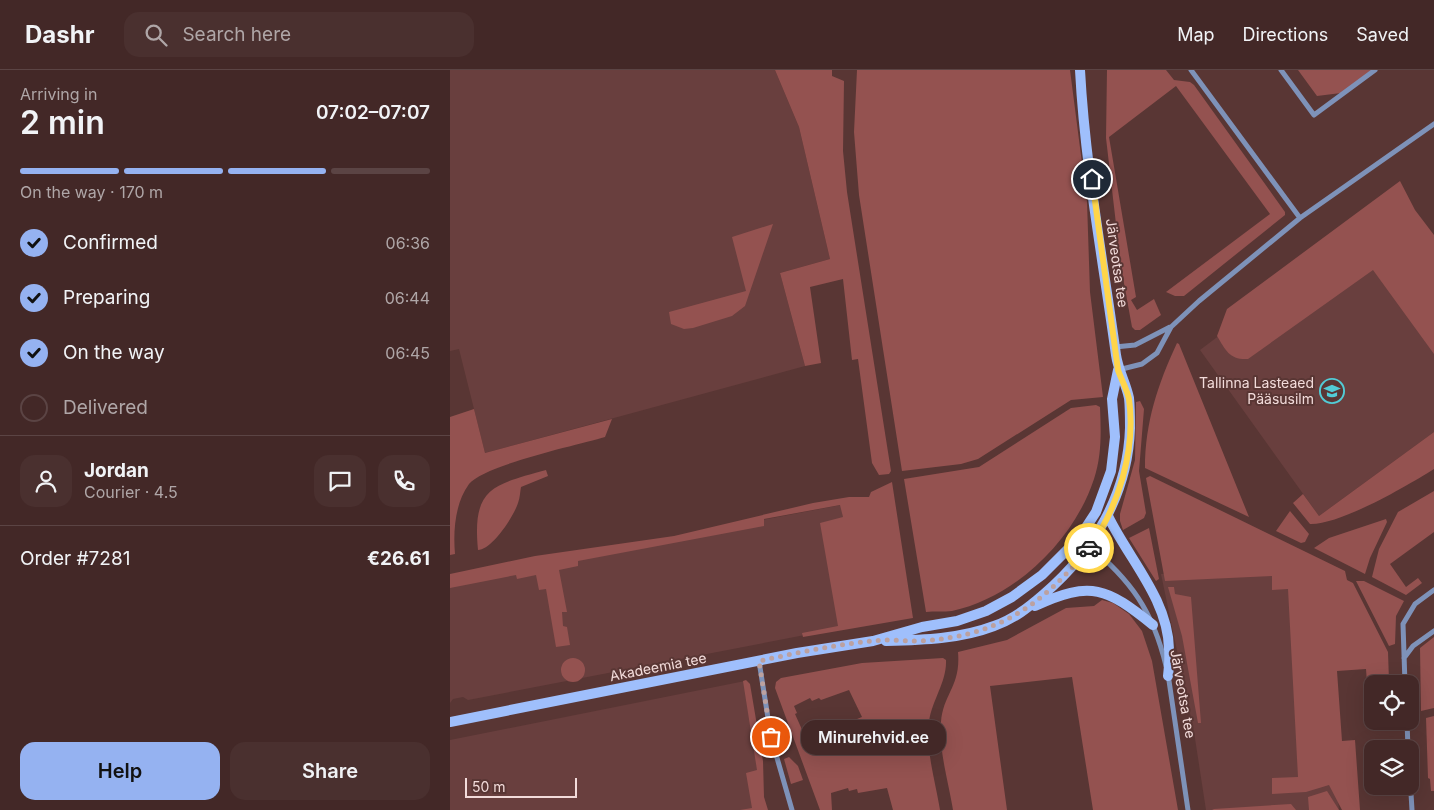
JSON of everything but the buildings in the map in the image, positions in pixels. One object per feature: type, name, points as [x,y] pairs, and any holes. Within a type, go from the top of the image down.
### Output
[{"type":"main road","name":"Järveotsa tee","points":[[1080,70],[1114,347],[1118,370],[1128,397],[1130,428],[1122,477],[1108,516],[1090,546]]},
{"type":"main road","name":"Järveotsa tee","points":[[1079,538],[1096,512],[1111,471],[1115,437],[1112,399],[1118,370]]},
{"type":"main road","points":[[1108,516],[1154,597],[1162,617],[1169,647],[1168,676]]},
{"type":"main road","name":"Akadeemia tee","points":[[450,722],[759,661],[873,641],[922,627],[957,621],[986,611],[1012,597],[1042,575],[1079,538]]},
{"type":"main road","name":"Akadeemia tee","points":[[873,641],[918,641],[961,636],[994,626],[1023,612],[1061,579],[1090,546]]},
{"type":"main road","points":[[1023,612],[1057,596],[1075,591],[1093,591],[1112,595],[1123,601],[1153,624]]},
{"type":"street","points":[[1191,70],[1300,218]]},
{"type":"street","points":[[1281,70],[1314,115],[1376,70]]},
{"type":"street","points":[[1114,347],[1135,345],[1171,327],[1300,218],[1434,124]]},
{"type":"street","points":[[1118,370],[1142,364],[1157,353],[1171,327]]},
{"type":"street","name":"Järveotsa tee","points":[[1079,538],[1120,572],[1144,605],[1153,624],[1161,645],[1168,676],[1188,810]]},
{"type":"street","points":[[1405,675],[1403,624],[1415,604],[1434,590]]},
{"type":"street","points":[[1404,658],[1414,646],[1434,631]]},
{"type":"street","points":[[759,661],[771,737],[792,810]]},
{"type":"street","points":[[1411,795],[1412,810]]},
{"type":"shaded area","points":[[450,70],[775,70],[799,127],[830,259],[780,273],[805,366],[485,453],[459,349],[450,351]]},
{"type":"shaded area","points":[[775,70],[832,70],[832,76],[844,81],[843,151],[847,192],[891,471],[889,474],[879,475],[872,463],[858,359],[852,360],[843,279],[810,287],[821,363],[805,366],[780,273],[830,259],[799,127]]},
{"type":"shaded area","points":[[857,70],[1070,70],[1087,202],[1090,292],[1103,397],[1071,400],[978,459],[961,464],[902,471],[859,195],[854,132]]},
{"type":"shaded area","points":[[1107,70],[1166,70],[1174,80],[1190,82],[1194,85],[1285,212],[1285,215],[1184,296],[1175,296],[1166,292],[1270,214],[1176,86],[1109,137],[1136,297],[1131,300],[1137,310],[1154,299],[1161,315],[1140,330],[1135,330],[1132,327],[1121,267],[1106,138]]},
{"type":"shaded area","points":[[1298,70],[1372,70],[1341,93],[1317,96]]},
{"type":"shaded area","points":[[1400,181],[1415,210],[1434,235],[1434,354],[1373,270],[1248,359],[1237,358],[1229,354],[1217,336],[1227,309]]},
{"type":"shaded area","name":"Tallinna Lasteaed Pääsusilm","points":[[1398,201],[1434,250],[1434,432],[1319,516],[1200,350]]},
{"type":"shaded area","points":[[773,224],[745,306],[732,316],[693,328],[684,329],[671,324],[669,312],[746,291],[732,237]]},
{"type":"shaded area","points":[[1177,343],[1249,517],[1145,468],[1150,419],[1164,373]]},
{"type":"shaded area","points":[[1140,401],[1144,409],[1139,471],[1146,513],[1144,518],[1123,530],[1120,514],[1135,460],[1136,402]]},
{"type":"shaded area","points":[[1096,405],[1100,407],[1101,425],[1097,470],[1085,502],[1057,544],[1040,563],[998,593],[976,604],[952,611],[926,612],[904,479],[979,467],[1071,408]]},
{"type":"shaded area","points":[[474,409],[485,453],[612,419],[605,437],[512,463],[478,477],[469,484],[464,492],[456,518],[455,554],[450,555],[450,417]]},
{"type":"shaded area","points":[[1434,432],[1434,469],[1373,503],[1355,512],[1323,523],[1310,524],[1293,503],[1303,494],[1319,516]]},
{"type":"shaded area","points":[[546,470],[548,476],[521,487],[518,503],[507,524],[496,539],[484,549],[478,550],[478,513],[483,501],[490,492],[512,480]]},
{"type":"shaded area","points":[[1150,476],[1345,571],[1347,580],[1353,583],[1388,652],[1389,675],[1366,675],[1366,669],[1337,671],[1342,741],[1355,740],[1360,810],[1342,810],[1329,785],[1306,792],[1272,794],[1272,778],[1298,777],[1288,589],[1272,590],[1272,576],[1165,581],[1146,478]]},
{"type":"shaded area","points":[[892,482],[913,618],[803,637],[802,633],[838,626],[820,523],[843,517],[840,505],[764,519],[764,526],[578,561],[578,566],[559,570],[567,612],[562,612],[563,626],[567,627],[570,645],[556,647],[546,589],[539,590],[536,575],[517,579],[516,575],[450,588],[450,574],[535,556],[674,536],[813,503],[849,497],[869,497],[871,492]]},
{"type":"shaded area","points":[[1434,491],[1434,532],[1390,564],[1406,587],[1418,578],[1422,583],[1406,595],[1372,577],[1379,549],[1398,512]]},
{"type":"shaded area","points":[[841,505],[862,624],[468,700],[463,697],[453,699],[450,703],[450,579]]},
{"type":"shaded area","points":[[1290,511],[1309,534],[1305,542],[1301,543],[1276,531]]},
{"type":"shaded area","points":[[1386,519],[1387,522],[1370,558],[1365,574],[1314,548],[1329,538]]},
{"type":"shaded area","points":[[1149,528],[1159,579],[1156,581],[1129,538]]},
{"type":"shaded area","points":[[1317,568],[1322,593],[1339,810],[1206,810],[1194,732],[1161,574]]},
{"type":"shaded area","points":[[1356,581],[1364,581],[1404,601],[1396,616],[1395,644],[1389,646]]},
{"type":"shaded area","points":[[1168,587],[1174,587],[1175,594],[1191,597],[1201,723],[1198,723],[1182,636]]},
{"type":"shaded area","points":[[1102,600],[1113,603],[1129,614],[1142,631],[1152,661],[1178,810],[1093,810],[1072,677],[990,686],[1007,810],[953,810],[942,754],[940,732],[942,712],[957,673],[958,652],[1007,640],[1066,608],[1094,606]]},
{"type":"shaded area","points":[[1434,637],[1434,708],[1421,711],[1420,648]]},
{"type":"shaded area","points":[[573,658],[581,662],[585,670],[581,678],[573,682],[565,678],[561,670],[565,662]]},
{"type":"shaded area","points":[[943,658],[946,660],[944,676],[931,714],[928,732],[928,743],[940,810],[893,810],[887,788],[858,793],[857,789],[849,791],[848,788],[831,793],[832,810],[820,810],[775,688],[776,682],[781,678],[862,663]],"holes":[[[849,690],[862,717],[847,723],[849,727],[836,733],[837,736],[830,739],[830,741],[813,749],[810,742],[808,743],[795,714],[797,713],[794,706],[810,698],[812,701],[819,698],[821,700]]]},
{"type":"shaded area","points":[[746,680],[750,684],[763,761],[764,797],[768,810],[740,810],[752,808],[746,773],[757,770],[743,681]]},
{"type":"shaded area","points":[[745,681],[766,810],[450,810],[450,740]]},
{"type":"shaded area","points":[[1434,716],[1434,791],[1431,791],[1430,779],[1428,778],[1426,718]]},
{"type":"shaded area","points":[[789,757],[798,766],[803,780],[791,784],[784,759]]},
{"type":"shaded area","points":[[1327,791],[1339,810],[1309,810],[1308,797]]},
{"type":"shaded area","points":[[1291,804],[1296,810],[1212,810],[1214,809]]},
{"type":"way so far","points":[[771,737],[759,661],[873,641],[918,641],[961,636],[994,626],[1023,612],[1074,566],[1089,548]]},
{"type":"place","name":"Tallinna Lasteaed Pääsusilm","points":[[1332,391]]},
{"type":"place","name":"Minurehvid.ee","points":[[771,737]]},
{"type":"route","points":[[1089,548],[1108,516],[1120,484],[1126,462],[1130,428],[1128,397],[1118,370],[1092,179]]}]
